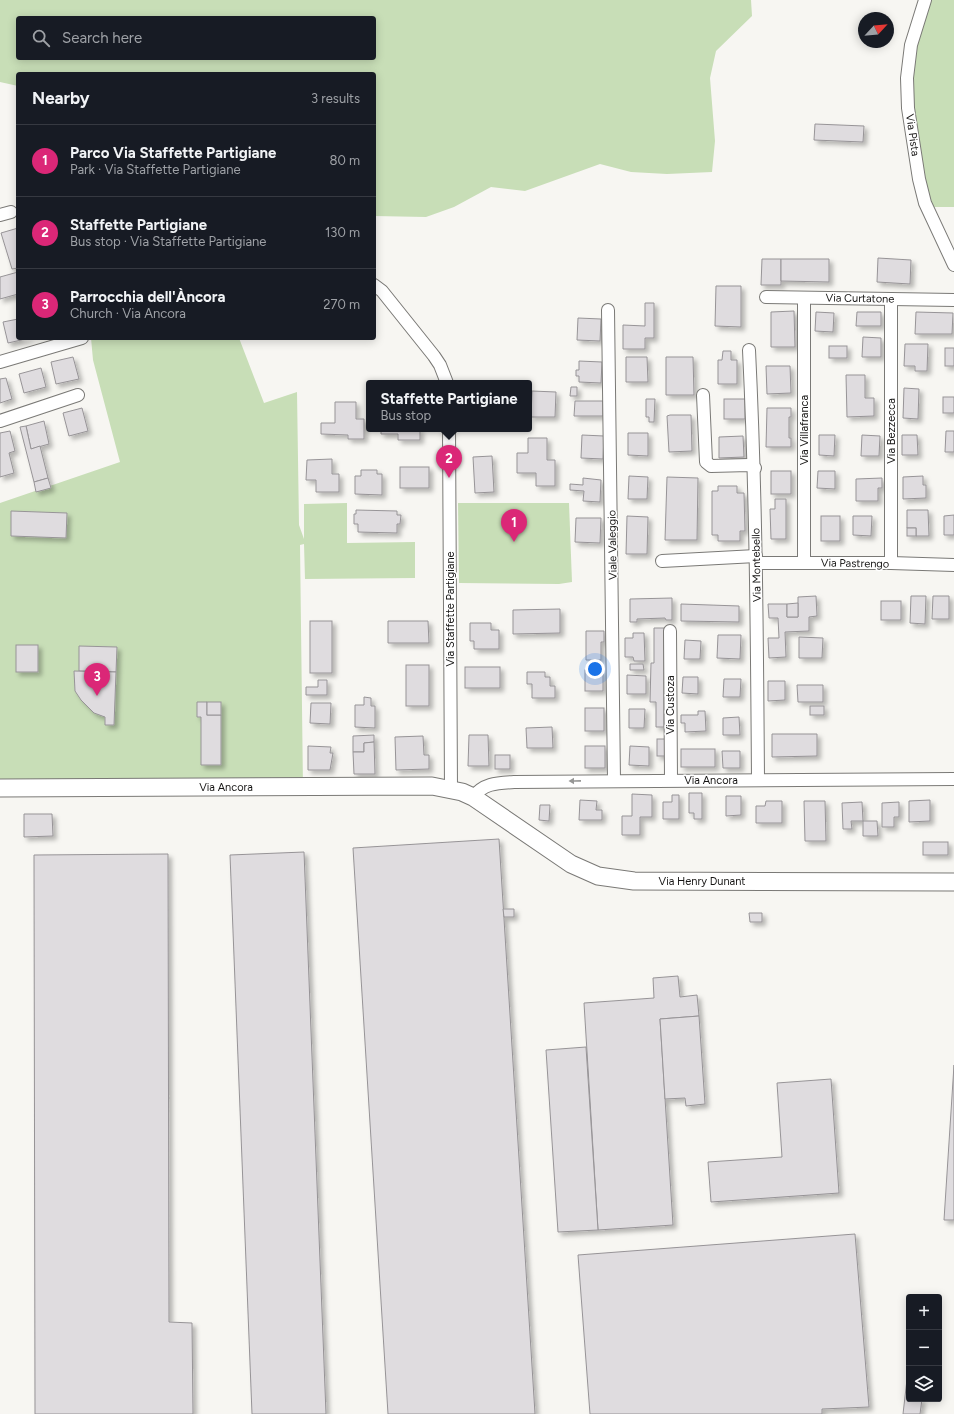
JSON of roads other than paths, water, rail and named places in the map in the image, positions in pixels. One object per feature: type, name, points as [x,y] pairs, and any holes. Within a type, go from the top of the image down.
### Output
[{"type":"main road","name":"Via Ancora","points":[[0,788],[432,786],[451,789],[473,797]]},
{"type":"main road","name":"Via Henry Dunant","points":[[473,797],[571,864],[598,876],[634,881],[954,882]]},
{"type":"street","name":"Via Pista","points":[[925,0],[911,45],[907,78],[908,108],[919,179],[925,204],[954,266]]},
{"type":"street","points":[[376,286],[382,291],[440,365],[446,380]]},
{"type":"street","name":"Via Curtatone","points":[[766,298],[954,300]]},
{"type":"street","name":"Via Villafranca","points":[[804,298],[804,562]]},
{"type":"street","name":"Via Bezzecca","points":[[891,299],[891,563]]},
{"type":"street","name":"Viale Valeggio","points":[[608,310],[614,780]]},
{"type":"street","points":[[0,362],[75,340]]},
{"type":"street","name":"Via Montebello","points":[[749,350],[755,468],[758,780]]},
{"type":"street","points":[[0,421],[78,395]]},
{"type":"street","points":[[704,395],[706,462],[711,466],[749,465],[755,468]]},
{"type":"street","name":"Via Staffette Partigiane","points":[[449,432],[451,789]]},
{"type":"street","name":"Via Pastrengo","points":[[662,561],[756,559],[804,562],[954,565]]},
{"type":"street","name":"Via Custoza","points":[[670,631],[671,779]]},
{"type":"street","name":"Via Ancora","points":[[473,797],[479,790],[492,783],[671,779],[954,779]]},
{"type":"place","name":"Staffette Partigiane","points":[[449,478]]},
{"type":"place","name":"Parco Via Staffette Partigiane","points":[[514,542]]},
{"type":"place","name":"Parrocchia dell'Àncora","points":[[97,696]]}]
